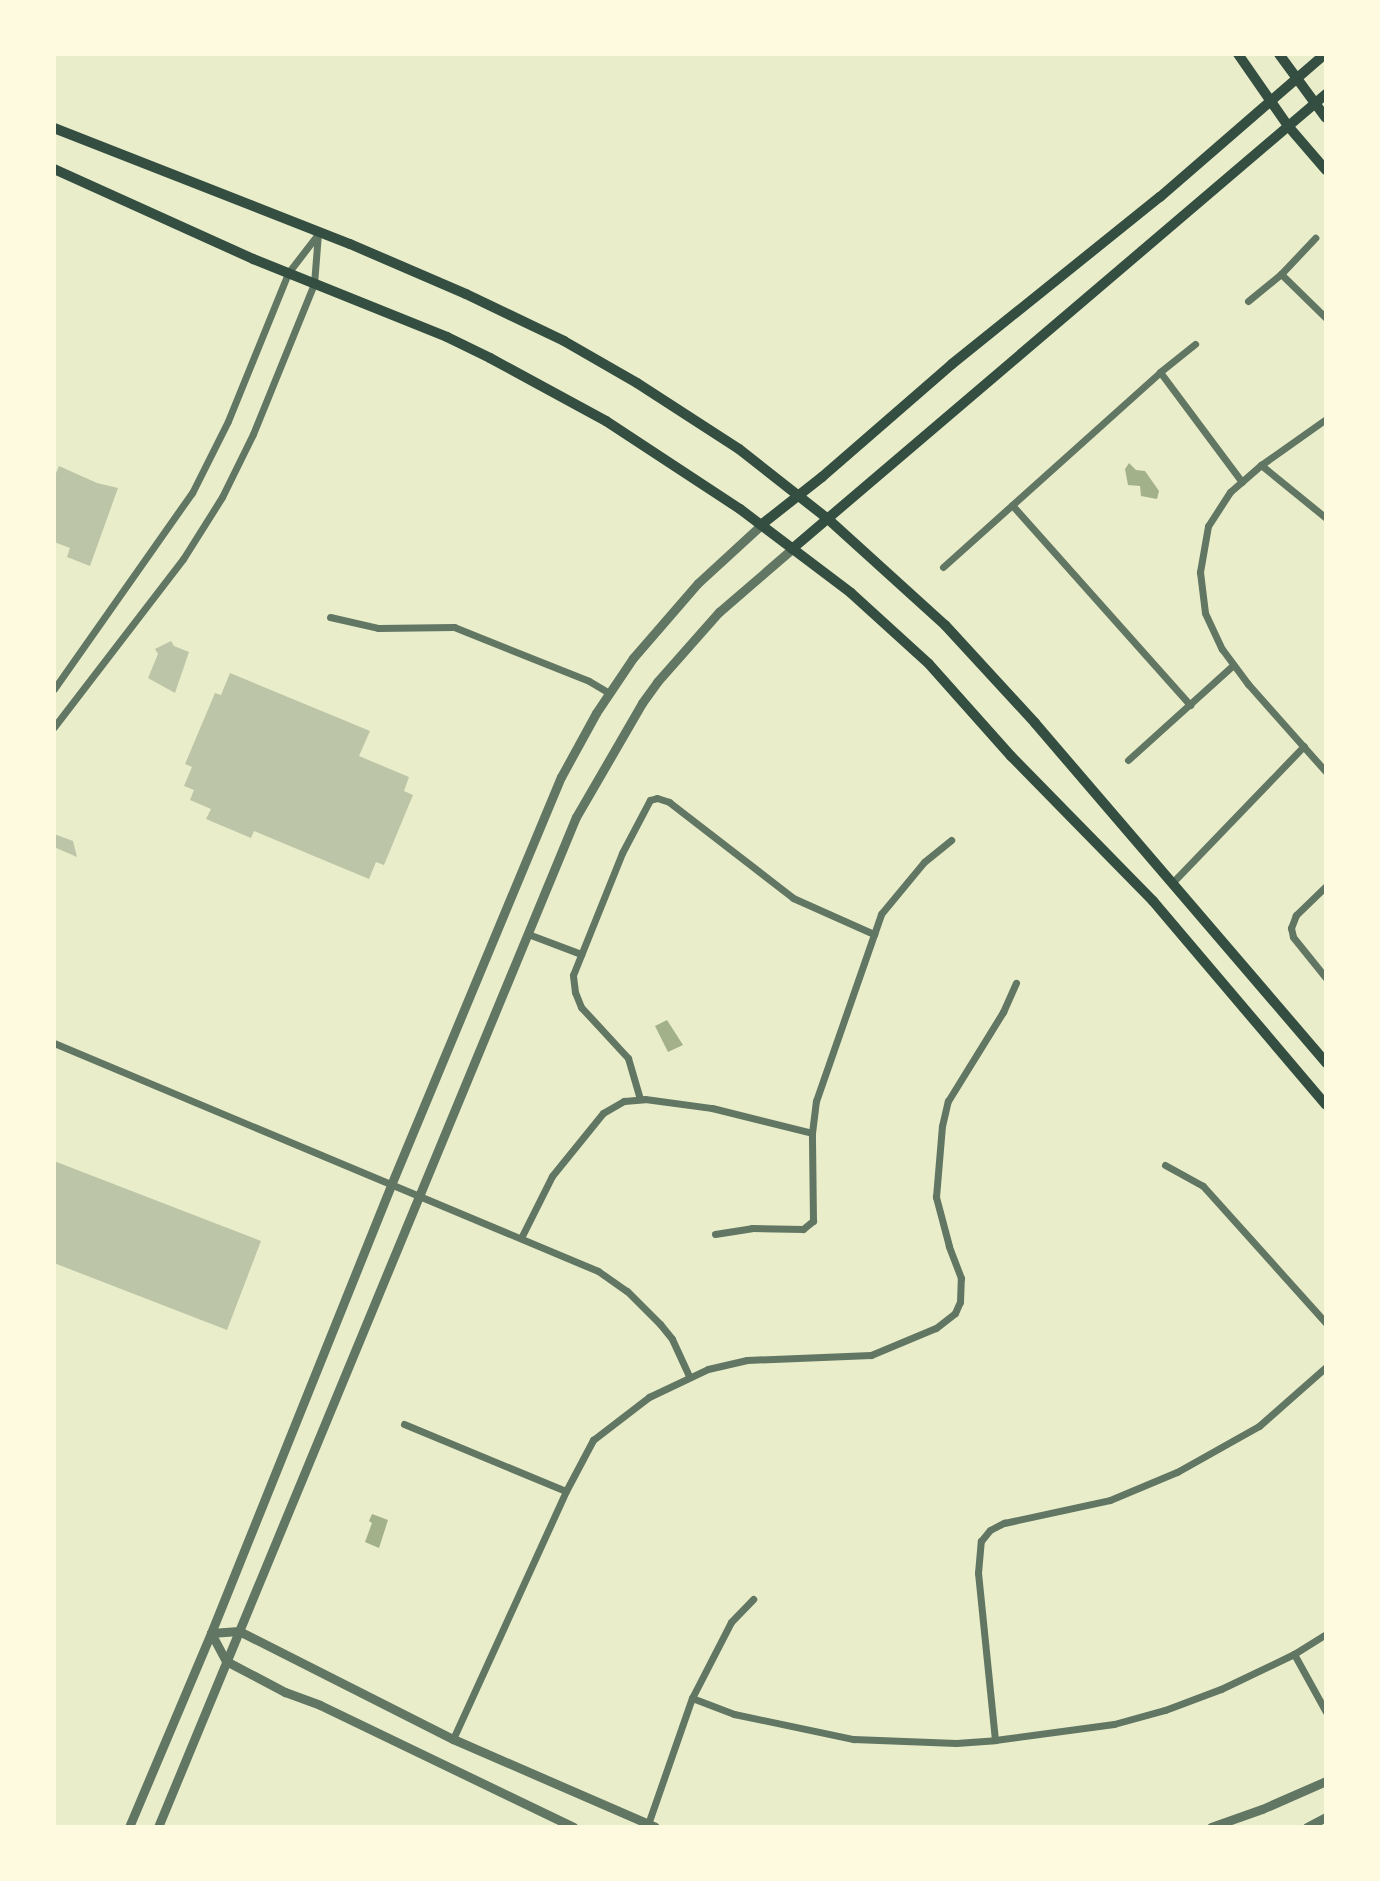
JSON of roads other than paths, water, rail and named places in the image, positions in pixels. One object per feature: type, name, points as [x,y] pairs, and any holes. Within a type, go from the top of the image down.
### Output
[{"type":"main road","points":[[1238,54],[1269,100],[1326,170]]},
{"type":"main road","points":[[1279,54],[1326,118]]},
{"type":"main road","points":[[761,525],[952,364],[1160,197],[1325,54]]},
{"type":"main road","points":[[792,548],[1326,94]]},
{"type":"main road","points":[[54,128],[466,294],[564,341],[688,414],[799,495],[945,625],[1035,723],[1326,1063]]},
{"type":"main road","points":[[54,169],[288,273],[447,337],[523,375],[656,452],[761,525],[851,593],[929,664],[1021,765],[1153,901],[1326,1105]]},
{"type":"street","points":[[54,689],[192,493],[228,421],[288,273],[318,233]]},
{"type":"street","points":[[54,727],[183,559],[222,497],[253,434],[314,284],[318,233]]},
{"type":"street","points":[[1248,301],[1281,274],[1315,238]]},
{"type":"street","points":[[1281,274],[1326,318]]},
{"type":"street","points":[[943,567],[1160,372],[1195,344]]},
{"type":"street","points":[[1160,372],[1242,482]]},
{"type":"street","points":[[1326,419],[1261,465],[1219,506],[1208,526],[1200,572],[1205,613],[1233,665],[1326,772]]},
{"type":"street","points":[[1261,465],[1326,518]]},
{"type":"street","points":[[1012,505],[1190,705]]},
{"type":"street","points":[[129,1827],[554,793],[608,693],[673,611],[761,525]]},
{"type":"street","points":[[158,1827],[576,817],[642,702],[719,612],[792,548]]},
{"type":"street","points":[[330,617],[378,628],[454,627],[589,681],[608,693]]},
{"type":"street","points":[[1128,760],[1233,665]]},
{"type":"street","points":[[1172,883],[1304,746]]},
{"type":"street","points":[[640,1099],[636,1076],[625,1053],[578,1002],[573,975],[626,842],[647,803],[657,798],[669,802],[793,898],[874,934]]},
{"type":"street","points":[[715,1234],[752,1228],[803,1229],[810,1225],[815,1213],[812,1133],[817,1095],[874,934],[886,905],[951,839]]},
{"type":"street","points":[[1326,886],[1296,915],[1291,928],[1293,937],[1326,978]]},
{"type":"street","points":[[528,934],[581,954]]},
{"type":"street","points":[[453,1739],[566,1491],[593,1440],[649,1397],[689,1376],[747,1360],[871,1355],[936,1328],[955,1313],[961,1302],[961,1278],[936,1197],[942,1126],[948,1101],[1003,1012],[1016,983]]},
{"type":"street","points":[[54,1043],[598,1271],[626,1292],[672,1339],[689,1376]]},
{"type":"street","points":[[521,1238],[547,1185],[597,1120],[616,1104],[640,1099],[712,1108],[812,1133]]},
{"type":"street","points":[[1165,1165],[1203,1186],[1326,1323]]},
{"type":"street","points":[[995,1740],[978,1573],[981,1541],[990,1530],[1004,1523],[1110,1500],[1177,1472],[1259,1426],[1326,1367]]},
{"type":"street","points":[[404,1424],[566,1491]]},
{"type":"street","points":[[211,1633],[239,1631],[453,1739],[650,1826],[692,1698],[731,1622],[753,1599]]},
{"type":"street","points":[[211,1633],[226,1661],[285,1692],[320,1705],[573,1827]]},
{"type":"street","points":[[692,1698],[734,1714],[853,1739],[956,1742],[995,1740],[1114,1724],[1165,1710],[1221,1689],[1294,1654],[1326,1634]]},
{"type":"street","points":[[1294,1654],[1326,1712]]},
{"type":"street","points":[[1211,1827],[1262,1809],[1326,1781]]},
{"type":"street","points":[[1307,1827],[1326,1818]]}]
